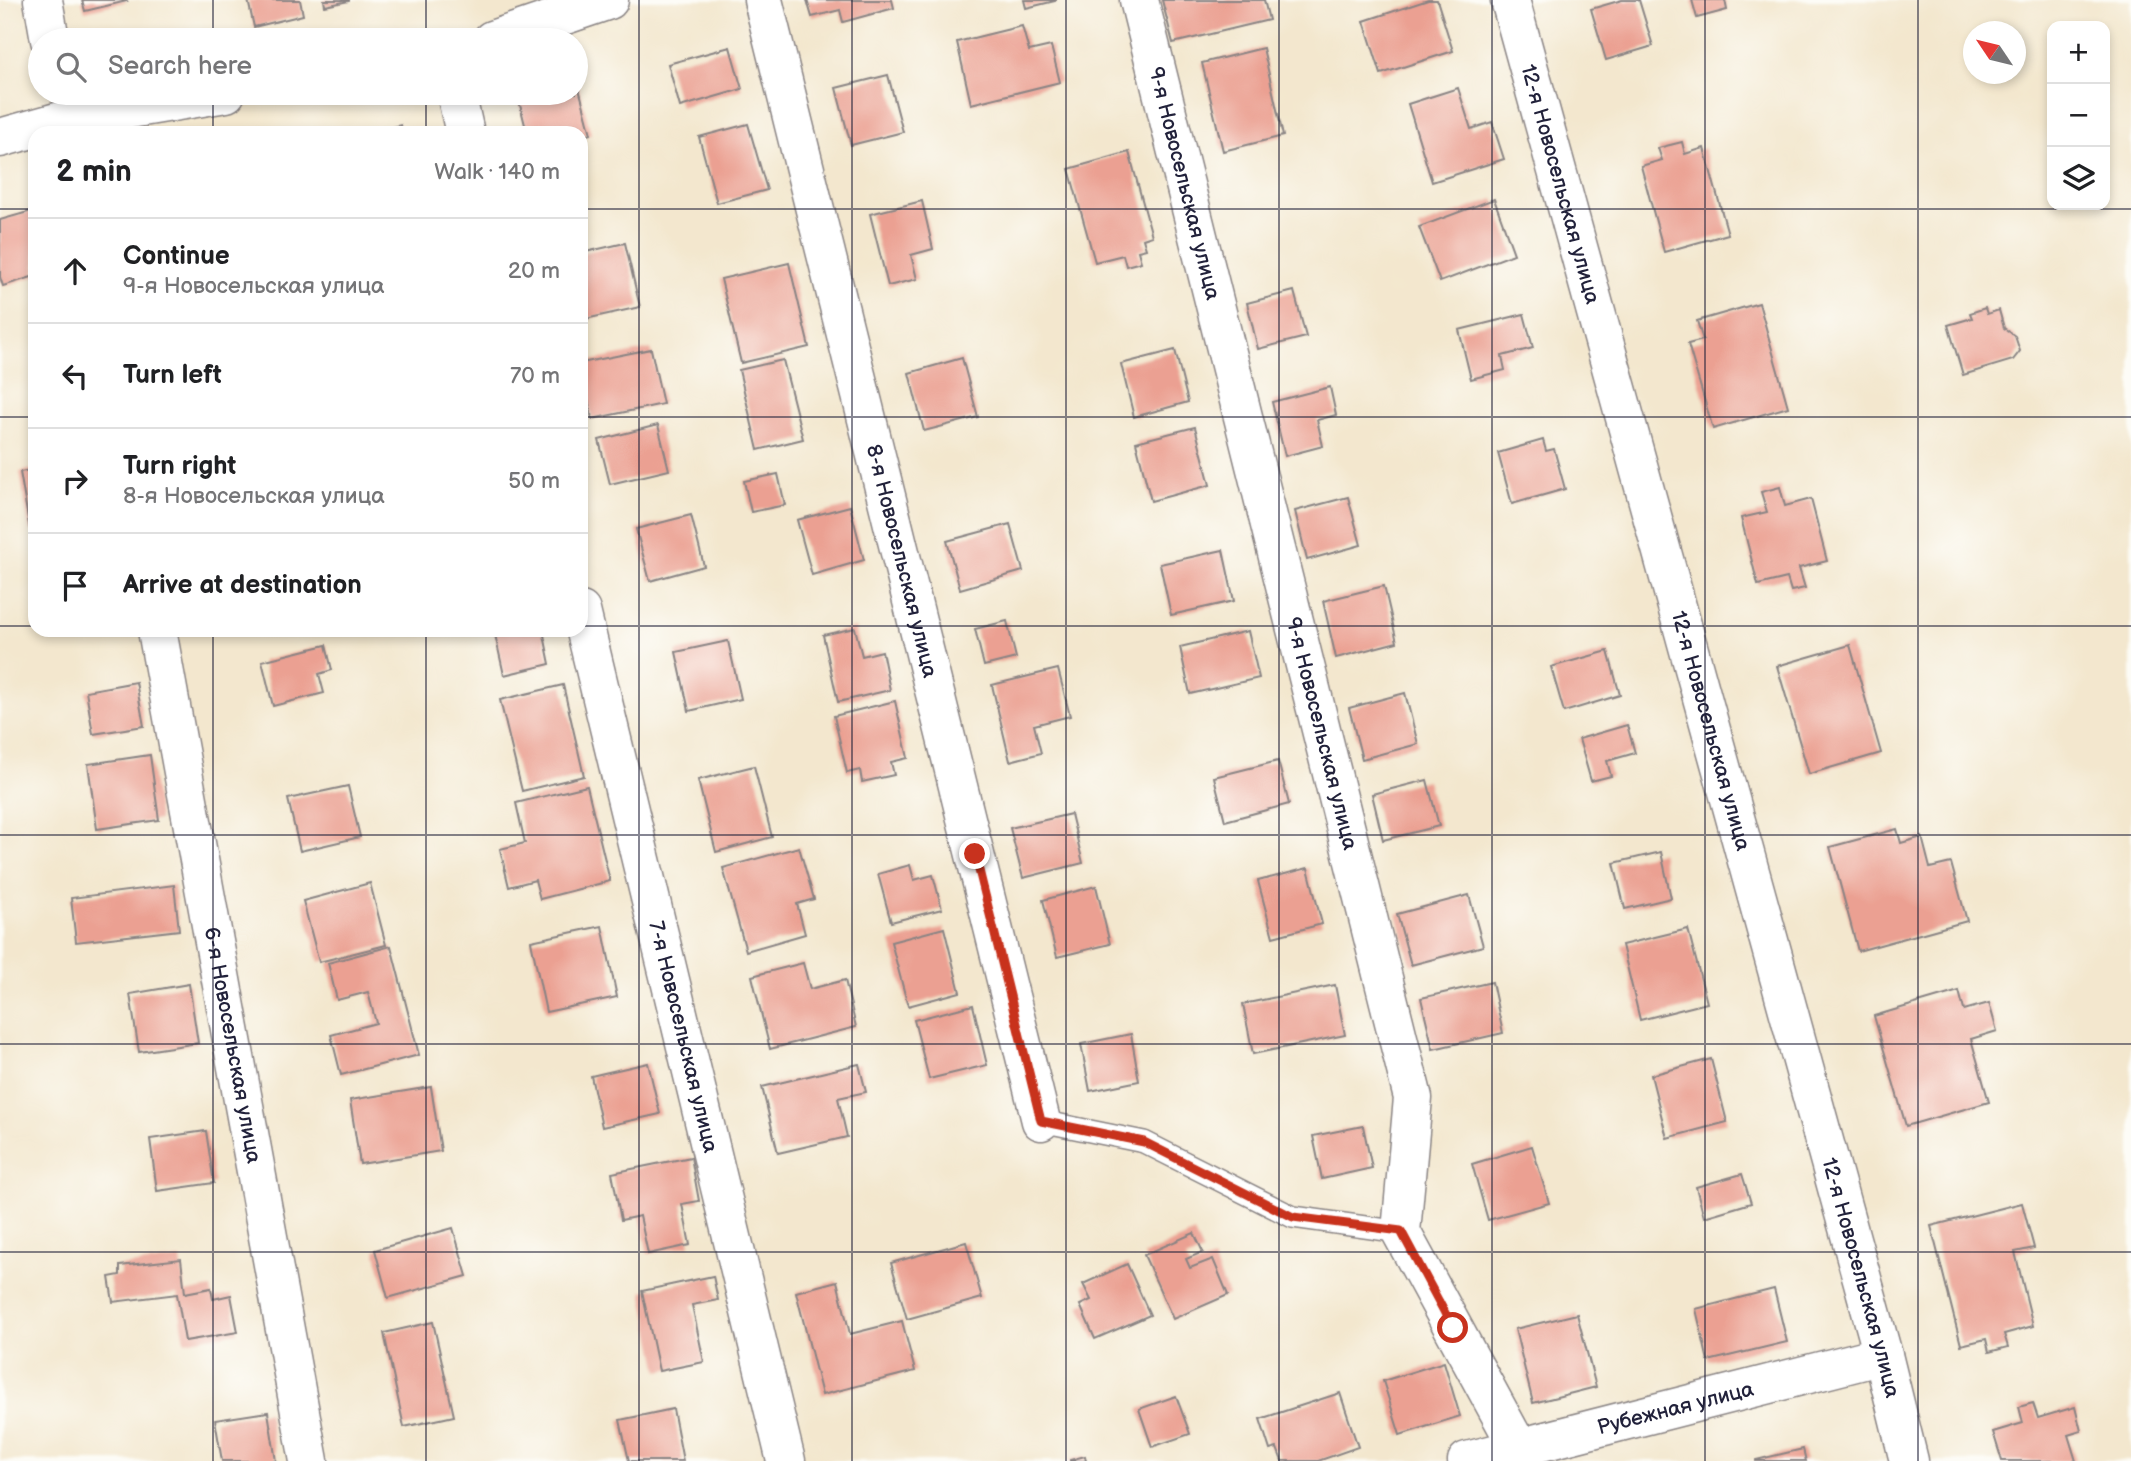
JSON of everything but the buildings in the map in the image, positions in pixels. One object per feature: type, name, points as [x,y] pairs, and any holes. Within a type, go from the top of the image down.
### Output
[{"type":"street","points":[[43,0],[48,28]]},
{"type":"street","points":[[527,28],[609,0]]},
{"type":"street","name":"8-я Новосельская улица","points":[[763,0],[1041,1121]]},
{"type":"street","name":"9-я Новосельская улица","points":[[1139,0],[1413,1098],[1401,1231]]},
{"type":"street","name":"12-я Новосельская улица","points":[[1510,0],[1883,1355],[1909,1461]]},
{"type":"street","points":[[33,126],[63,115],[137,105]]},
{"type":"street","points":[[459,105],[464,126]]},
{"type":"street","points":[[0,138],[28,128]]},
{"type":"street","name":"6-я Новосельская улица","points":[[158,637],[309,1461]]},
{"type":"street","name":"7-я Новосельская улица","points":[[587,637],[786,1461]]},
{"type":"street","points":[[1401,1231],[1518,1447]]},
{"type":"street","name":"Рубежная улица","points":[[1467,1461],[1883,1355]]},
{"type":"lane","points":[[1041,1121],[1144,1142],[1293,1217],[1401,1231]]},
{"type":"route","points":[[975,854],[1041,1121],[1144,1142],[1293,1217],[1401,1231],[1453,1328]]}]
